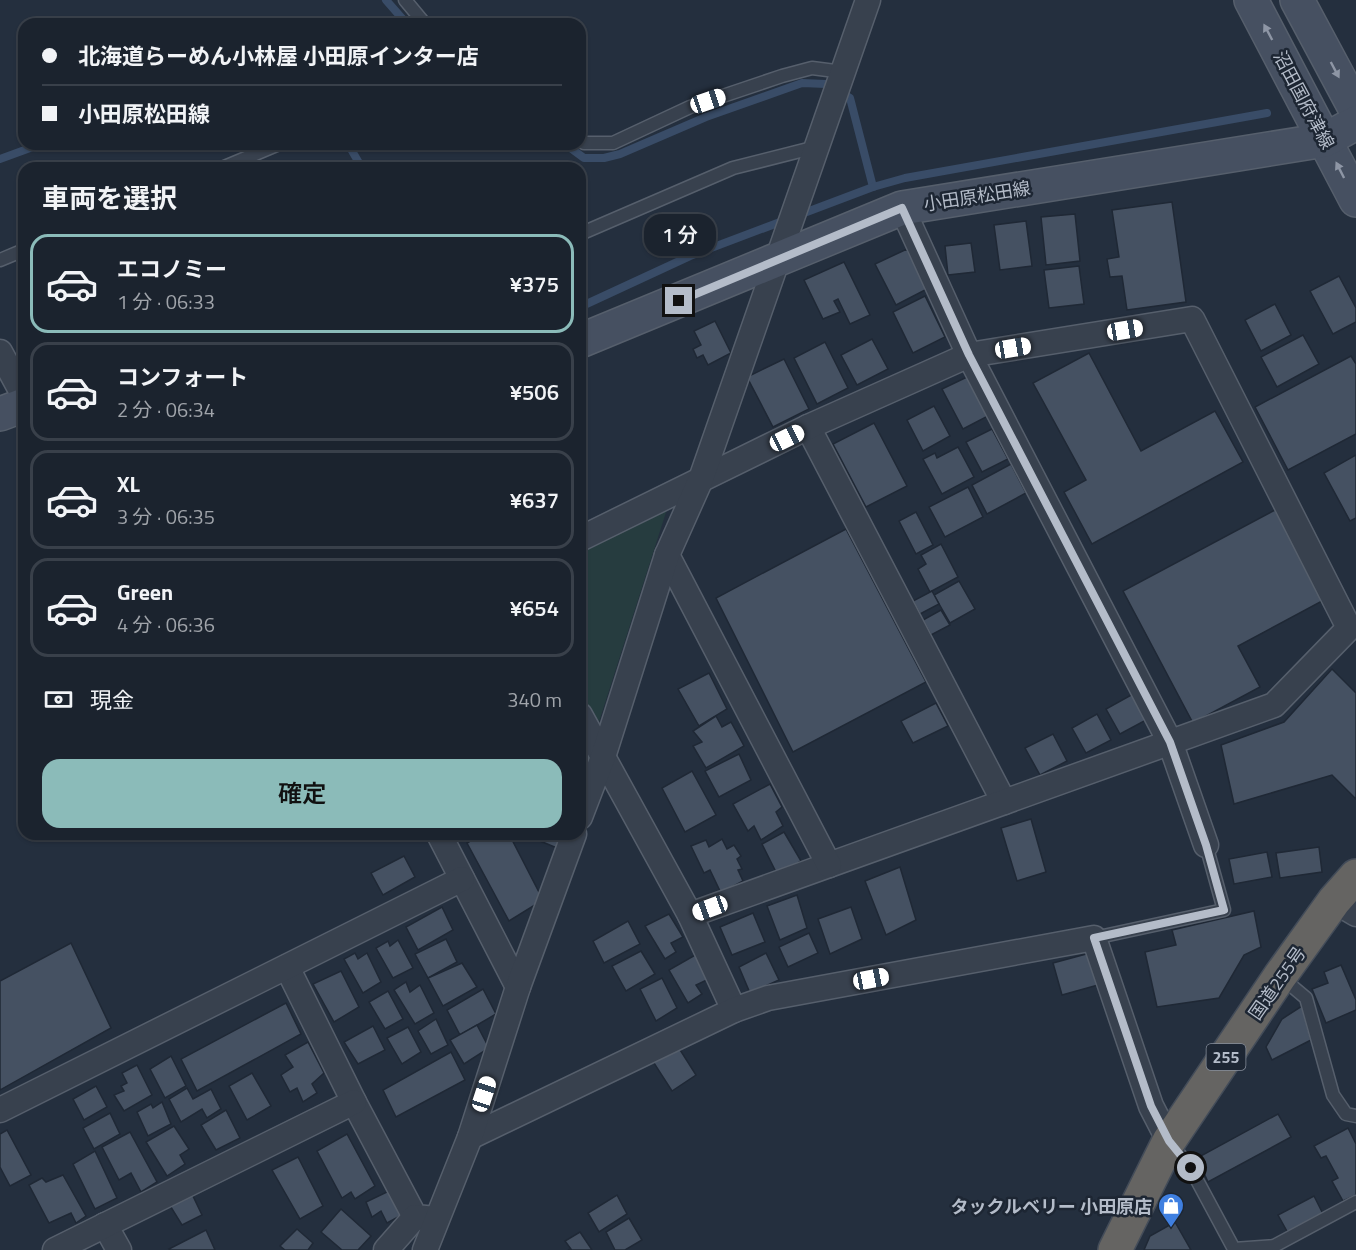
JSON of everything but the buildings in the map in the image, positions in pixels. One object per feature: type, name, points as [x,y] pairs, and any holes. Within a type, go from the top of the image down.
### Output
[{"type":"highway","name":"国道255号","points":[[1115,1250],[1169,1141],[1280,976],[1345,907],[1356,876]]},
{"type":"main road","name":"沼田国府津線","points":[[1251,0],[1356,200]]},
{"type":"main road","points":[[1297,0],[1356,110]]},
{"type":"main road","name":"小田原松田線","points":[[586,339],[902,208],[1324,140],[1356,123]]},
{"type":"main road","points":[[0,414],[18,407]]},
{"type":"street","points":[[586,801],[603,757],[667,555],[701,479],[868,0]]},
{"type":"street","points":[[902,208],[969,355],[1170,742],[1206,845]]},
{"type":"street","points":[[586,536],[808,427],[969,355],[1192,319],[1349,628],[1274,705],[690,915]]},
{"type":"street","points":[[0,352],[18,385]]},
{"type":"street","points":[[808,427],[1004,802]]},
{"type":"street","points":[[667,555],[829,865]]},
{"type":"street","points":[[586,726],[690,915],[734,1010]]},
{"type":"street","points":[[441,840],[518,987]]},
{"type":"street","points":[[386,1250],[426,1218],[470,1137],[518,987],[572,840]]},
{"type":"street","points":[[0,1110],[462,879]]},
{"type":"street","points":[[470,1137],[734,1010],[768,998],[1094,938],[1151,1106],[1169,1141]]},
{"type":"street","points":[[287,967],[354,1102],[426,1218],[425,1250]]},
{"type":"street","points":[[55,1250],[354,1102]]},
{"type":"street","points":[[105,1225],[119,1250]]},
{"type":"lane","points":[[405,0],[420,18]]},
{"type":"lane","points":[[586,143],[613,143],[690,107],[812,68],[839,83]]},
{"type":"lane","points":[[586,231],[733,168],[816,147]]},
{"type":"lane","points":[[236,162],[265,150]]},
{"type":"lane","points":[[0,261],[18,253]]},
{"type":"lane","points":[[1094,938],[1224,910],[1206,845]]},
{"type":"lane","points":[[1280,976],[1306,998],[1333,1095],[1346,1114],[1356,1116]]},
{"type":"lane","points":[[1169,1141],[1191,1168],[1234,1250],[1274,1246],[1356,1202]]},
{"type":"green space","points":[[669,503],[598,725],[586,702],[586,546]]},
{"type":"waterway","points":[[386,0],[402,18]]},
{"type":"waterway","points":[[573,150],[584,158],[604,158],[620,154],[706,117],[802,83],[826,84],[850,98],[873,187]]},
{"type":"waterway","points":[[586,304],[690,256],[873,187],[905,178],[1267,113]]},
{"type":"waterway","points":[[0,159],[25,150]]},
{"type":"waterway","points":[[352,150],[358,162]]},
{"type":"place","name":"タックルベリー 小田原店","points":[[1171,1229]]},
{"type":"route","points":[[679,301],[902,208],[969,355],[1170,742],[1206,845],[1224,910],[1094,938],[1151,1106],[1169,1141],[1191,1168]]}]
